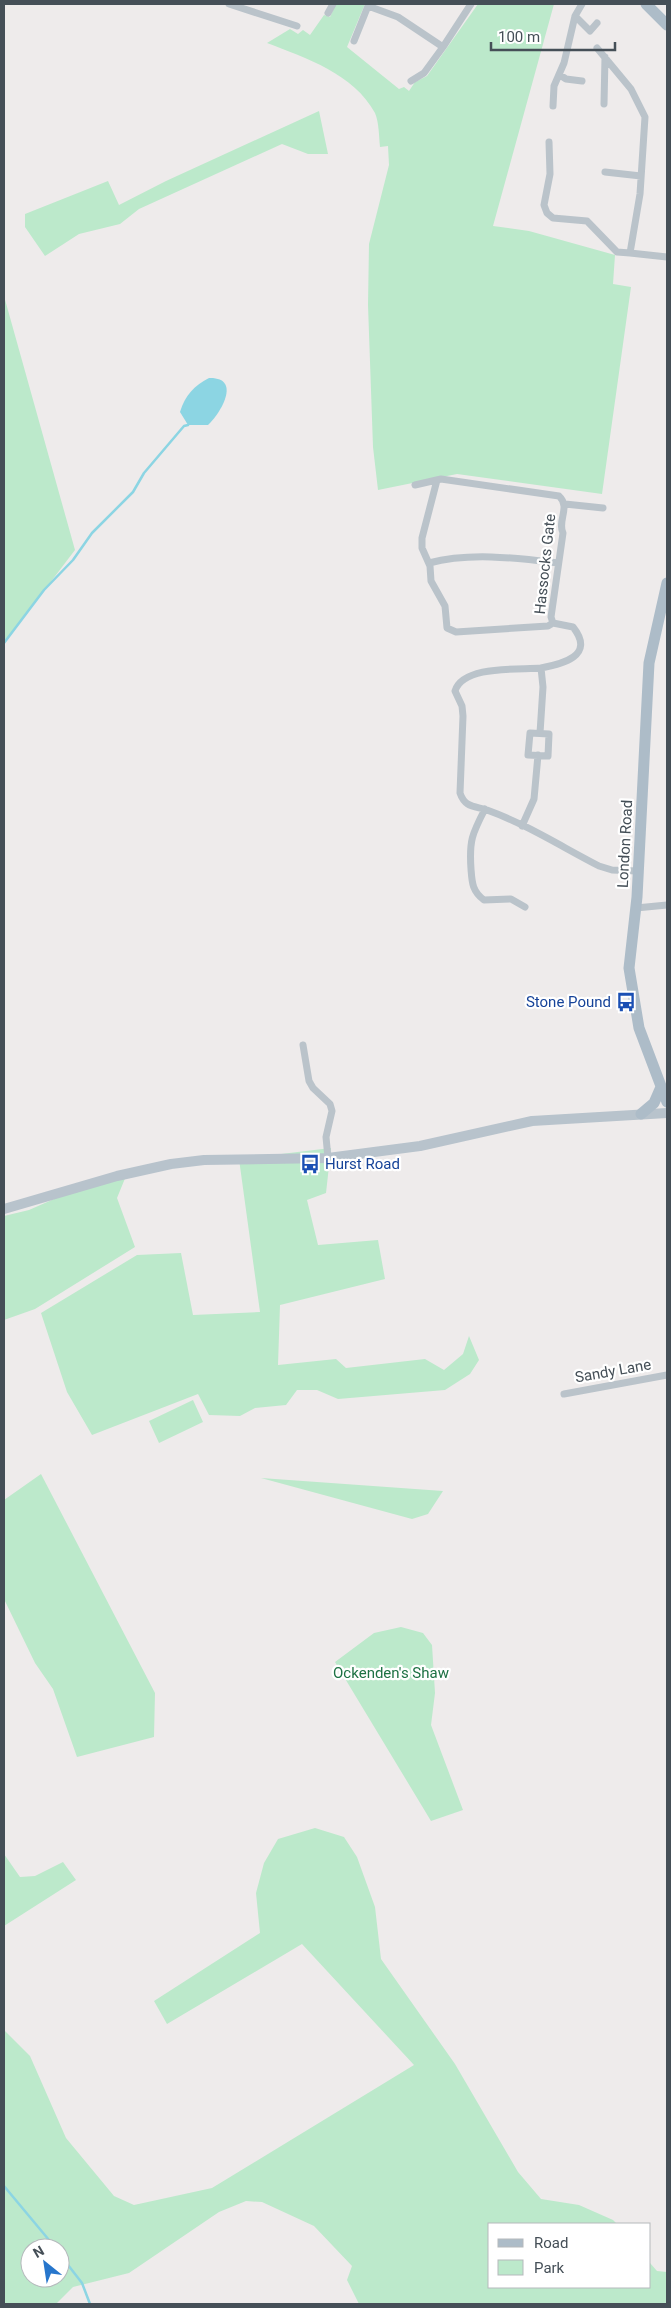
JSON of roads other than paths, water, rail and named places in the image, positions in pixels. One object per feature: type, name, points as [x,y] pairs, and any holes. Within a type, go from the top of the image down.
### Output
[{"type":"main road","points":[[646,4],[667,25]]},
{"type":"main road","name":"London Road","points":[[667,583],[649,663],[636,908],[629,968],[639,1028],[667,1102]]},
{"type":"main road","points":[[641,1114],[654,1103],[661,1087]]},
{"type":"main road","points":[[4,1209],[118,1176],[171,1164],[204,1160],[328,1158],[420,1146],[532,1121],[667,1113]]},
{"type":"street","points":[[253,12],[257,4]]},
{"type":"street","points":[[328,13],[333,4]]},
{"type":"street","points":[[410,81],[424,73],[447,44],[471,4]]},
{"type":"street","points":[[553,106],[554,86],[560,75],[575,16],[582,4]]},
{"type":"street","points":[[231,5],[297,26]]},
{"type":"street","points":[[354,41],[368,5],[398,18],[443,47]]},
{"type":"street","points":[[575,16],[590,31],[597,23]]},
{"type":"street","points":[[597,48],[631,89],[645,117],[641,176],[630,253]]},
{"type":"street","points":[[604,104],[605,57]]},
{"type":"street","points":[[560,75],[566,79],[582,81]]},
{"type":"street","points":[[549,142],[550,174],[544,205],[546,213],[553,218],[587,221],[617,252],[667,258]]},
{"type":"street","points":[[605,172],[641,176]]},
{"type":"street","points":[[437,480],[422,538],[422,548],[429,563],[431,581],[445,606],[447,628],[456,632],[470,632],[548,626],[553,623]]},
{"type":"street","name":"Hassocks Gate","points":[[415,485],[437,480],[559,496],[565,504],[603,508]]},
{"type":"street","name":"Hassocks Gate","points":[[485,810],[467,805],[460,793],[463,716],[462,706],[455,691],[456,687],[460,682],[483,671],[541,668],[564,664],[573,658],[579,650],[579,634],[573,627],[553,623],[552,602],[563,533],[560,528],[565,504]]},
{"type":"street","points":[[429,563],[461,557],[512,558],[558,563]]},
{"type":"street","points":[[540,733],[543,687],[541,668]]},
{"type":"street","points":[[530,732],[549,734],[548,756],[538,755],[528,754],[530,732]]},
{"type":"street","points":[[522,826],[534,800],[538,755]]},
{"type":"street","points":[[525,907],[511,898],[484,900],[474,888],[471,880],[470,844],[485,810],[522,826],[599,866],[612,870],[637,871]]},
{"type":"street","points":[[636,908],[667,905]]},
{"type":"street","points":[[303,1045],[309,1081],[313,1088],[330,1104],[332,1111],[326,1138],[328,1158]]},
{"type":"street","name":"Sandy Lane","points":[[564,1394],[667,1375]]},
{"type":"water","points":[[209,378],[219,379],[225,383],[227,389],[223,405],[208,425],[188,425],[180,412],[182,406],[191,392]]},
{"type":"waterway","points":[[4,643],[44,590],[73,560],[92,533],[133,492],[144,473],[184,426],[188,425]]},
{"type":"waterway","points":[[4,2186],[47,2238]]},
{"type":"waterway","points":[[70,2268],[82,2283],[90,2304]]},
{"type":"place","name":"Stone Pound","points":[[626,1002]]},
{"type":"place","name":"Hurst Road","points":[[310,1164]]},
{"type":"park label","name":"Ockenden's Shaw","points":[[391,1673]]}]
